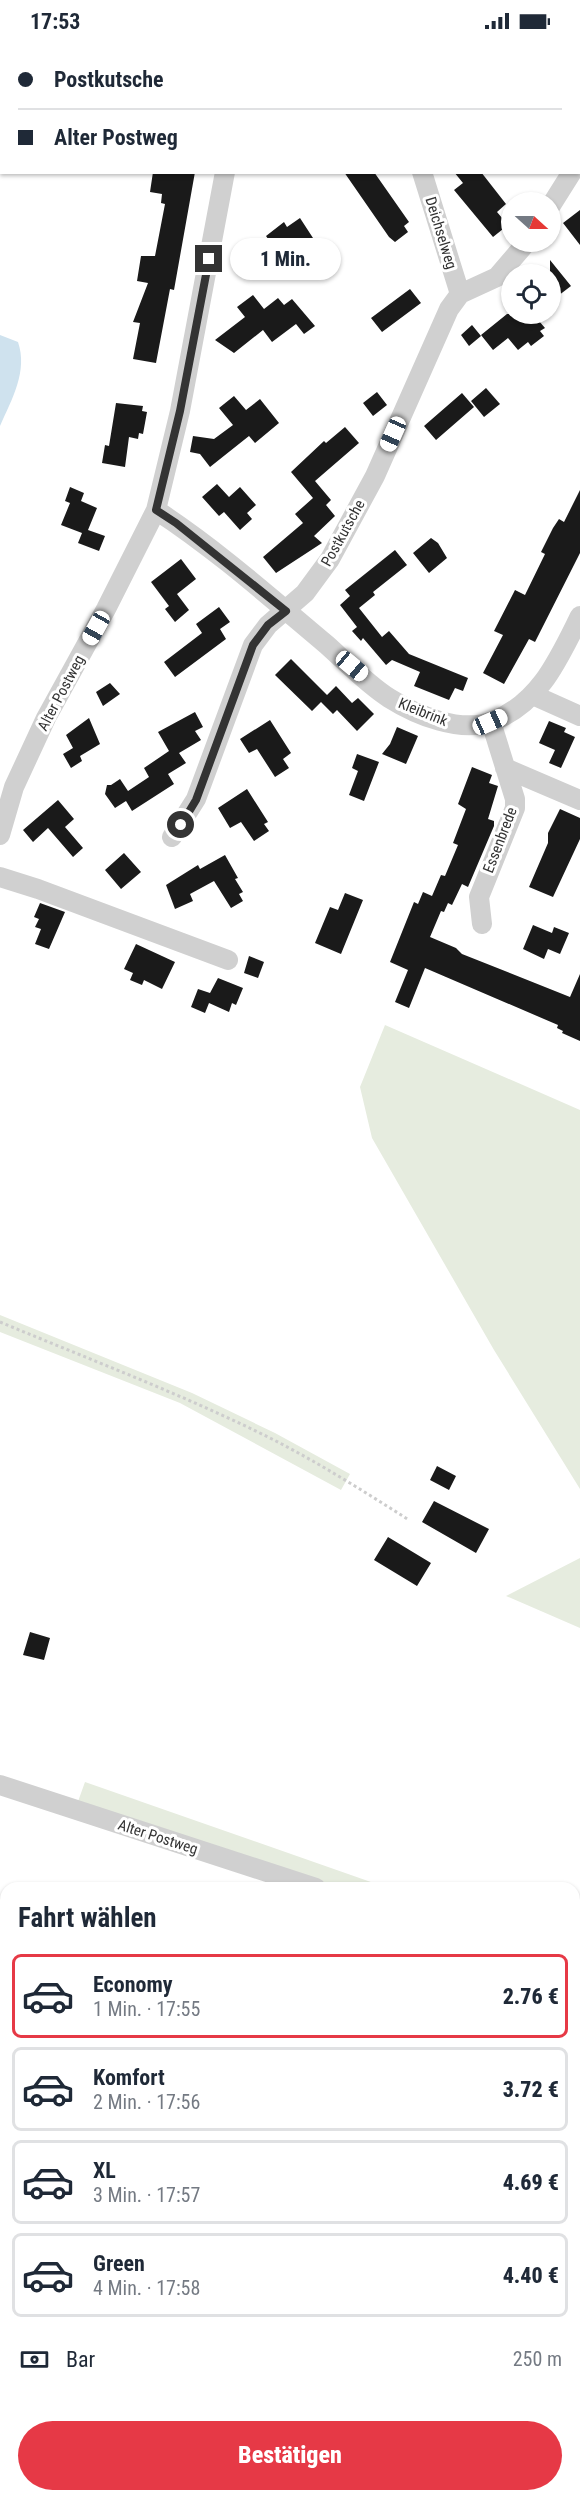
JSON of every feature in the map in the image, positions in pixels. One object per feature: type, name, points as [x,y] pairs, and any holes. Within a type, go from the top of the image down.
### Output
[{"type":"street","name":"Alter Postweg","points":[[0,835],[14,787],[46,718],[106,609],[156,510],[180,411],[225,174]]},
{"type":"street","name":"Deichselweg","points":[[423,174],[460,294]]},
{"type":"street","points":[[559,192],[571,174]]},
{"type":"street","points":[[460,294],[497,277],[518,252]]},
{"type":"street","name":"Postkutsche","points":[[172,837],[196,800],[253,645],[268,625],[305,593],[330,559],[375,476],[449,309],[460,294]]},
{"type":"street","name":"Kleibrink","points":[[156,510],[176,523],[286,611],[390,698],[453,724],[477,725],[490,722],[513,711],[533,695],[553,670],[580,616]]},
{"type":"street","points":[[533,695],[580,716]]},
{"type":"street","name":"Essenbrede","points":[[482,924],[479,897],[515,808],[515,799],[490,722]]},
{"type":"street","points":[[505,768],[580,800]]},
{"type":"street","points":[[0,877],[228,960]]},
{"type":"street","name":"Alter Postweg","points":[[0,1785],[298,1882]]},
{"type":"path","points":[[0,1322],[187,1400],[272,1439],[410,1520]]},
{"type":"shaded area","points":[[385,1025],[580,1110],[580,1489],[494,1350],[372,1138],[360,1087]]},
{"type":"shaded area","points":[[0,1315],[192,1393],[275,1433],[350,1474],[341,1490],[180,1403],[0,1332]]},
{"type":"shaded area","points":[[580,1558],[580,1628],[506,1596]]},
{"type":"shaded area","points":[[85,1782],[371,1882],[305,1882],[76,1807]]},
{"type":"water","points":[[0,335],[18,342],[21,364],[17,385],[0,426]]},
{"type":"building","points":[[153,174],[195,174],[174,290],[170,289],[156,363],[133,359],[140,323],[133,322],[148,283],[137,281],[141,256],[155,256],[165,204],[161,203],[162,194],[150,192]]},
{"type":"building","points":[[345,174],[375,174],[409,222],[404,226],[408,232],[395,242],[389,237]]},
{"type":"building","points":[[456,174],[483,174],[501,198],[501,208],[497,212],[501,217],[501,231],[493,237],[454,190],[463,183]]},
{"type":"building","points":[[580,210],[580,245],[563,223]]},
{"type":"building","points":[[300,218],[313,238],[287,256],[294,265],[279,275],[270,263],[280,256],[266,236],[284,222],[287,227]]},
{"type":"building","points":[[561,274],[571,286],[561,294]]},
{"type":"building","points":[[410,289],[421,303],[382,332],[371,318]]},
{"type":"building","points":[[253,295],[264,309],[278,298],[284,305],[292,299],[315,326],[304,334],[296,324],[272,342],[263,330],[234,353],[215,340],[245,317],[237,307]]},
{"type":"building","points":[[501,319],[501,324],[542,324],[545,328],[540,331],[544,336],[531,346],[528,342],[518,350],[508,338],[493,350],[481,335]]},
{"type":"building","points":[[472,325],[481,336],[469,346],[461,335]]},
{"type":"building","points":[[486,388],[500,404],[484,417],[471,401]]},
{"type":"building","points":[[377,392],[387,405],[373,416],[363,403]]},
{"type":"building","points":[[462,393],[474,407],[436,440],[424,426]]},
{"type":"building","points":[[234,396],[246,410],[260,399],[279,423],[255,443],[249,436],[210,467],[200,454],[190,452],[193,436],[214,439],[233,425],[219,408]]},
{"type":"building","points":[[116,403],[143,406],[142,411],[147,412],[143,434],[139,433],[138,439],[129,437],[125,467],[102,463],[105,445],[109,446]]},
{"type":"building","points":[[345,427],[359,443],[315,481],[331,500],[326,505],[335,516],[314,536],[322,543],[276,573],[263,557],[303,523],[295,514],[313,498],[291,472],[324,441],[326,443]]},
{"type":"building","points":[[217,484],[229,497],[240,487],[256,505],[247,513],[252,519],[240,530],[224,512],[219,516],[202,497]]},
{"type":"building","points":[[70,487],[84,493],[81,501],[97,508],[88,530],[105,536],[99,551],[78,543],[82,533],[61,525],[70,503],[65,501]]},
{"type":"building","points":[[580,490],[580,553],[535,642],[529,639],[504,684],[483,673],[503,635],[494,631],[515,590],[525,595],[545,554],[541,552],[553,528],[559,519],[564,522]]},
{"type":"building","points":[[431,538],[438,543],[447,558],[429,573],[413,553]]},
{"type":"building","points":[[395,550],[407,565],[373,592],[375,595],[359,608],[382,637],[389,631],[409,654],[468,678],[463,691],[455,688],[449,700],[414,686],[420,672],[392,660],[386,665],[363,638],[361,641],[352,631],[357,627],[340,605],[350,596],[345,590]]},
{"type":"building","points":[[181,559],[196,579],[177,594],[189,610],[175,622],[165,609],[169,606],[151,582]]},
{"type":"building","points":[[219,607],[230,622],[220,629],[226,639],[175,677],[164,662],[202,633],[196,624]]},
{"type":"building","points":[[291,659],[327,695],[336,686],[352,703],[358,698],[374,714],[357,731],[337,710],[333,714],[321,702],[312,711],[275,675]]},
{"type":"building","points":[[110,683],[120,694],[103,706],[96,692]]},
{"type":"building","points":[[195,712],[203,727],[195,731],[201,740],[179,753],[186,763],[168,774],[174,784],[132,811],[126,801],[115,808],[105,794],[107,785],[120,779],[128,791],[149,777],[144,768],[169,751],[158,732]]},
{"type":"building","points":[[89,718],[100,744],[80,756],[82,761],[71,768],[63,754],[73,748],[66,735]]},
{"type":"building","points":[[270,720],[291,753],[283,759],[289,768],[275,777],[257,749],[249,753],[240,739]]},
{"type":"building","points":[[549,721],[566,728],[564,732],[575,737],[561,768],[549,763],[555,750],[539,743]]},
{"type":"building","points":[[397,727],[418,736],[406,764],[382,754],[390,744]]},
{"type":"building","points":[[357,754],[379,762],[364,801],[349,795],[358,771],[352,768]]},
{"type":"building","points":[[472,767],[492,775],[489,783],[498,786],[488,819],[494,821],[494,826],[468,887],[462,884],[452,905],[448,903],[444,912],[441,911],[430,937],[456,948],[462,954],[570,997],[580,974],[580,1041],[562,1033],[563,1031],[557,1028],[558,1025],[425,968],[409,1008],[395,1002],[408,970],[390,962],[414,902],[418,904],[423,892],[432,896],[441,875],[445,876],[458,845],[453,843],[466,809],[458,804]]},
{"type":"building","points":[[247,789],[268,822],[264,824],[269,831],[254,841],[241,822],[230,828],[218,808]]},
{"type":"building","points":[[58,800],[74,819],[65,827],[83,848],[73,857],[48,828],[33,842],[23,830]]},
{"type":"building","points":[[560,809],[580,818],[580,839],[553,897],[529,887],[548,843],[548,833]]},
{"type":"building","points":[[124,853],[141,872],[121,889],[105,870]]},
{"type":"building","points":[[225,855],[238,878],[235,879],[243,892],[239,894],[243,901],[231,908],[214,881],[190,894],[193,901],[175,909],[166,885],[198,865],[200,869]]},
{"type":"building","points":[[345,893],[363,900],[341,954],[315,943],[330,907],[338,910]]},
{"type":"building","points":[[40,903],[65,912],[49,949],[35,944],[41,929],[35,927],[39,919],[34,917]]},
{"type":"building","points":[[533,925],[552,933],[554,927],[569,933],[560,954],[548,949],[544,959],[523,949]]},
{"type":"building","points":[[136,944],[175,962],[162,989],[144,980],[142,985],[130,980],[133,973],[124,969]]},
{"type":"building","points":[[249,956],[264,962],[258,978],[244,973]]},
{"type":"building","points":[[218,978],[243,988],[236,1005],[232,1003],[229,1012],[209,1003],[205,1013],[191,1007],[198,989],[210,993]]},
{"type":"building","points":[[437,1466],[456,1476],[449,1490],[430,1480]]},
{"type":"building","points":[[434,1501],[489,1529],[476,1553],[422,1522]]},
{"type":"building","points":[[388,1537],[431,1563],[417,1586],[374,1560]]},
{"type":"building","points":[[30,1632],[50,1638],[44,1660],[23,1655]]},
{"type":"route","points":[[181,825],[196,800],[253,645],[268,625],[286,611],[176,523],[156,510],[180,411],[209,259]]}]
